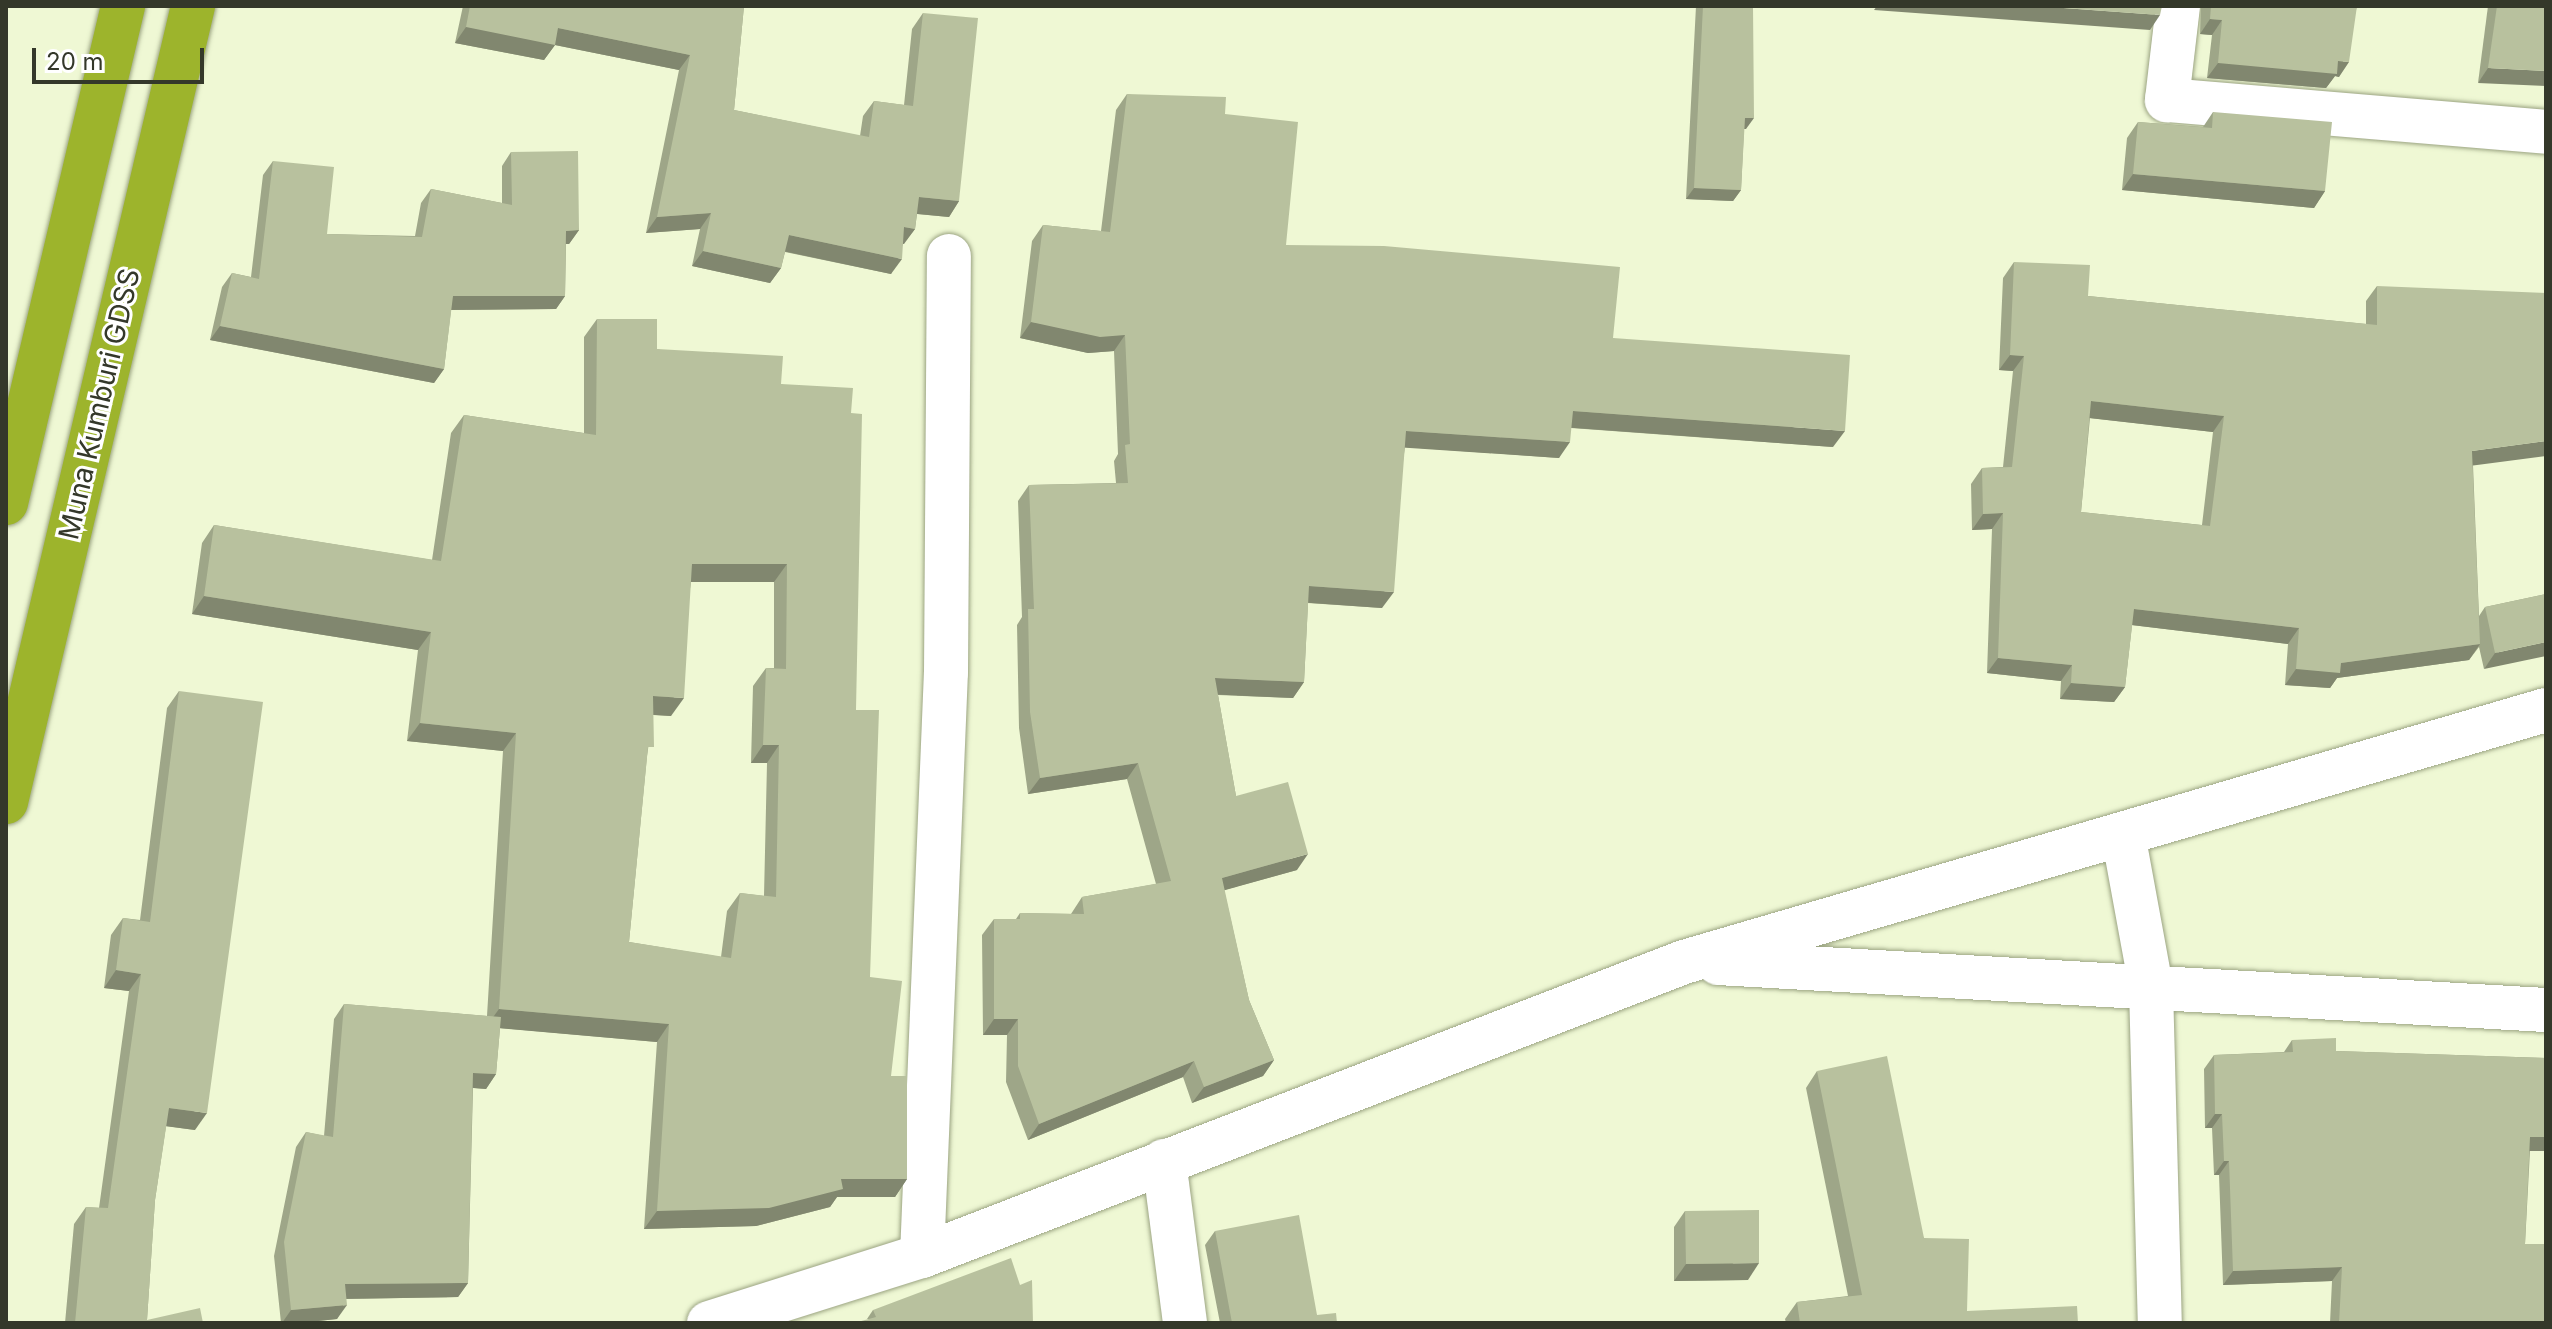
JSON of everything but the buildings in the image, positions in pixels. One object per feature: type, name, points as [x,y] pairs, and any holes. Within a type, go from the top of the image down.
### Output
[{"type":"highway","points":[[6,503],[123,6]]},
{"type":"highway","name":"Muna Kumburi GDSS","points":[[6,802],[193,6]]},
{"type":"street","points":[[2178,6],[2167,100],[2546,132]]},
{"type":"street","points":[[922,1256],[946,672],[949,256]]},
{"type":"street","points":[[709,1323],[922,1256],[1684,962],[2546,710]]},
{"type":"street","points":[[2123,834],[2151,987],[2160,1323]]},
{"type":"street","points":[[1684,962],[2546,1010]]},
{"type":"street","points":[[1164,1161],[1185,1323]]}]
